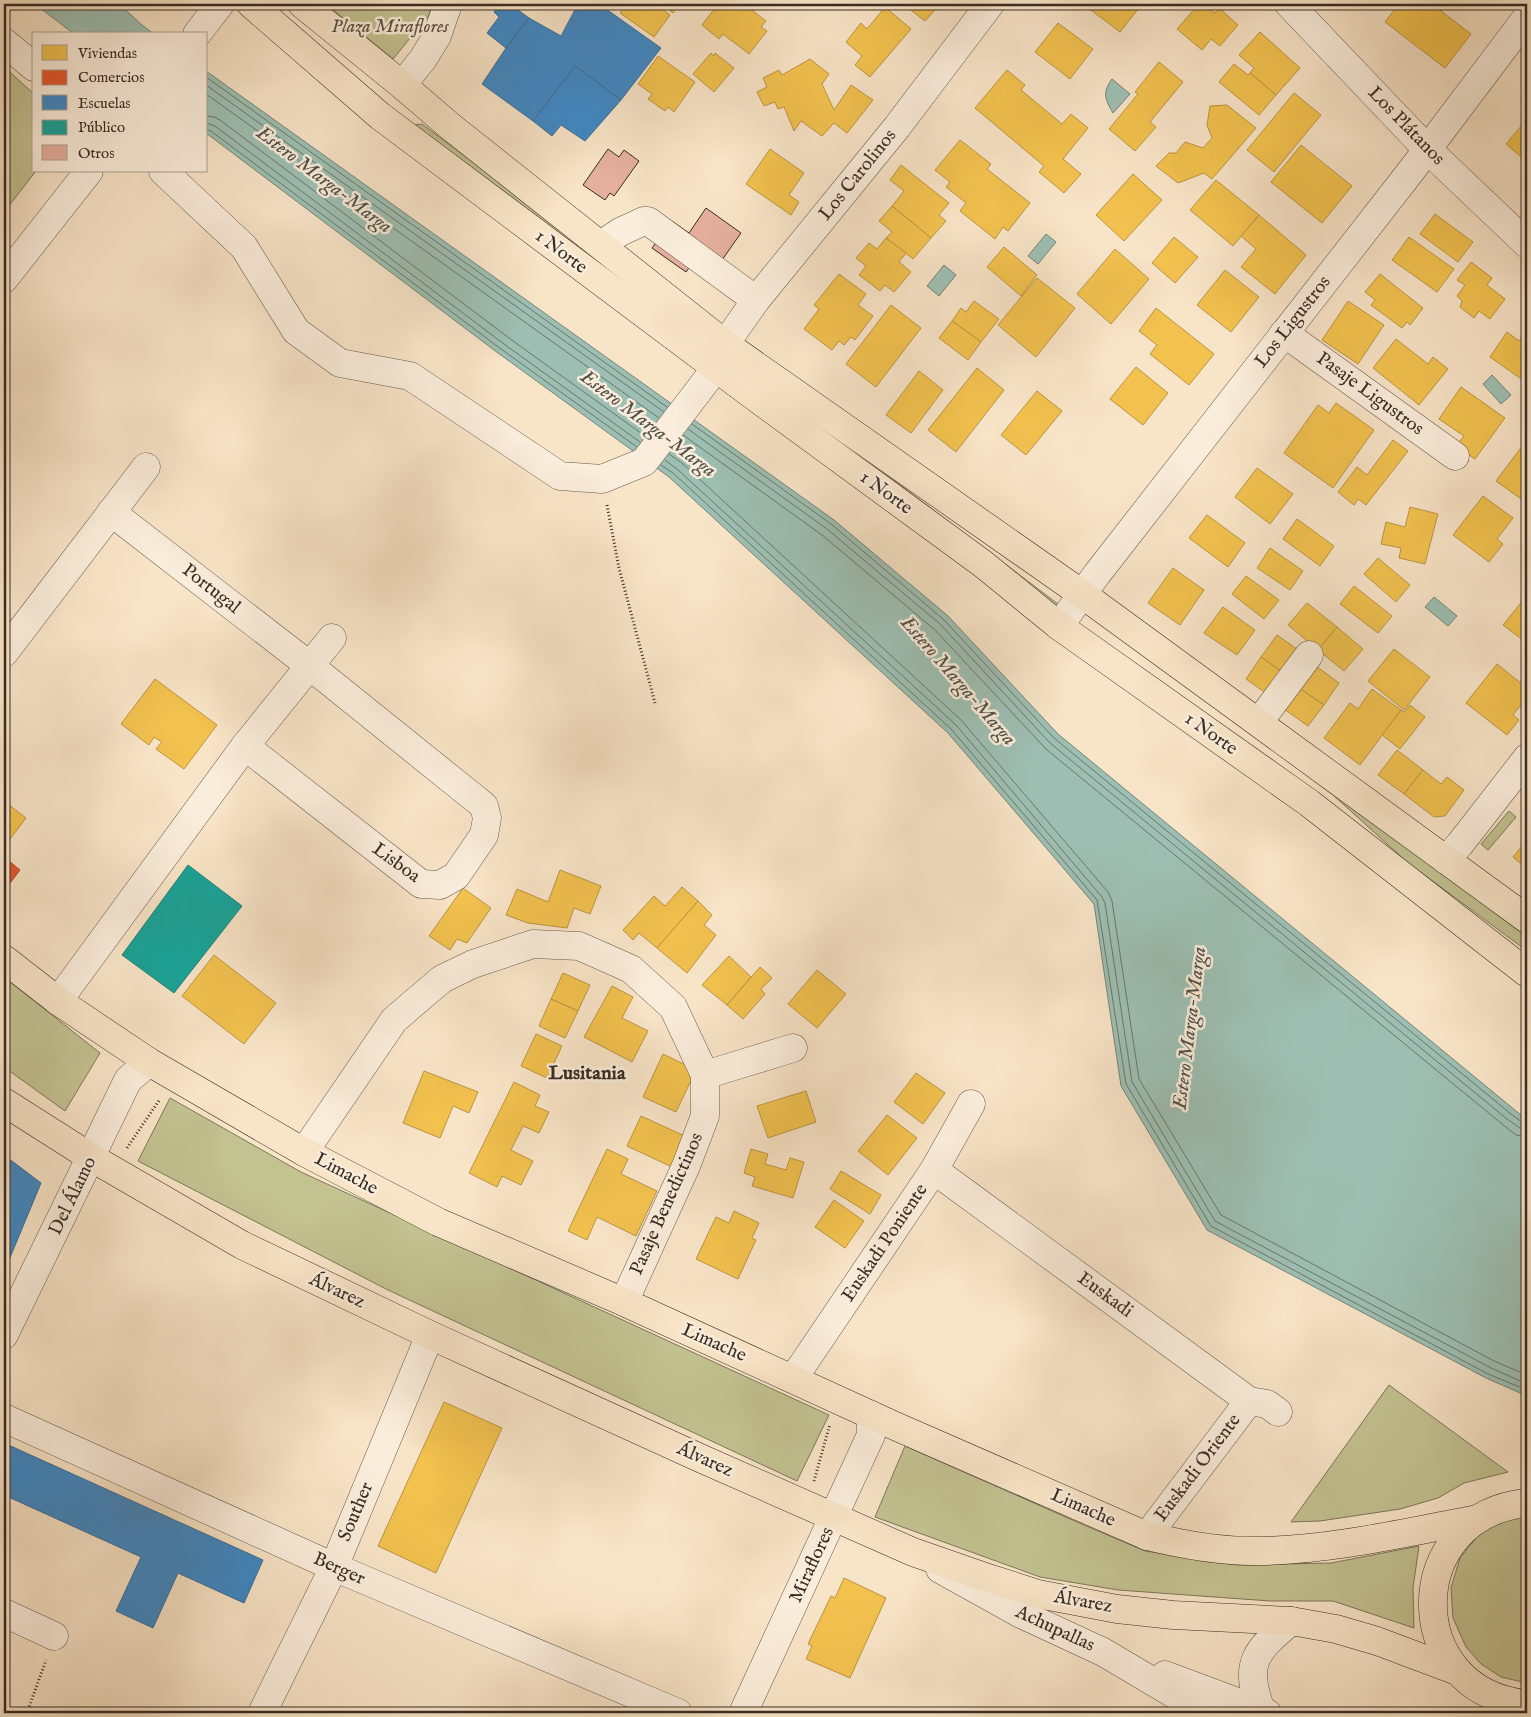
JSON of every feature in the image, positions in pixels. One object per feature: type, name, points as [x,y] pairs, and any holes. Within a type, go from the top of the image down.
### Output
[{"type":"main road","name":"1 Norte","points":[[251,4],[380,116],[720,356],[1082,594],[1527,919]]},
{"type":"main road","name":"1 Norte","points":[[302,4],[451,127],[601,245],[720,356],[1059,626],[1309,803],[1527,973]]},
{"type":"main road","points":[[279,27],[373,79],[402,85]]},
{"type":"main road","name":"Limache","points":[[4,959],[58,1001],[158,1067],[304,1152],[438,1222],[624,1302],[872,1415],[1147,1536],[1230,1550],[1288,1550],[1387,1536],[1478,1519],[1501,1508],[1527,1503]]},
{"type":"main road","name":"Álvarez","points":[[4,1102],[103,1164],[242,1245],[430,1335],[902,1547],[1038,1594],[1080,1603],[1173,1615],[1291,1621],[1336,1629],[1377,1640],[1457,1671]]},
{"type":"main road","name":"Limache","points":[[1478,1519],[1456,1538],[1441,1562],[1433,1590],[1433,1619],[1441,1647],[1457,1671],[1498,1704],[1527,1704]]},
{"type":"street","points":[[402,85],[423,59],[437,36],[448,4]]},
{"type":"street","name":"Los Carolinos","points":[[602,479],[644,462],[691,399],[756,300],[897,127],[990,4]]},
{"type":"street","name":"Los Plátanos","points":[[1289,4],[1427,149],[1527,244]]},
{"type":"street","points":[[199,32],[217,8]]},
{"type":"street","name":"Los Ligustros","points":[[1059,626],[1527,17]]},
{"type":"street","points":[[4,42],[32,65]]},
{"type":"street","points":[[4,279],[88,172]]},
{"type":"street","points":[[164,172],[244,247],[296,331],[340,363],[410,376],[560,476],[602,479]]},
{"type":"street","points":[[601,245],[620,232],[648,221],[756,300]]},
{"type":"street","name":"Pasaje Ligustros","points":[[1284,333],[1455,456]]},
{"type":"street","points":[[4,653],[146,467]]},
{"type":"street","name":"Portugal","points":[[111,512],[310,666]]},
{"type":"street","points":[[58,1001],[245,746],[332,638]]},
{"type":"street","points":[[1259,722],[1309,655]]},
{"type":"street","name":"Lisboa","points":[[245,746],[421,884],[440,885],[456,876],[484,835],[487,818],[484,806],[310,666]]},
{"type":"street","points":[[1446,860],[1527,758]]},
{"type":"street","name":"Pasaje Benedictinos","points":[[304,1152],[394,1020],[442,979],[473,964],[533,944],[579,946],[631,969],[673,1007],[705,1075],[705,1116],[686,1166],[624,1302]]},
{"type":"street","points":[[705,1075],[793,1048]]},
{"type":"street","name":"Del Álamo","points":[[4,1335],[103,1164],[128,1080],[158,1067]]},
{"type":"street","name":"Euskadi Poniente","points":[[793,1379],[934,1170],[971,1104]]},
{"type":"street","name":"Euskadi","points":[[934,1170],[1249,1401],[1267,1404],[1278,1412]]},
{"type":"street","name":"Souther","points":[[262,1713],[334,1567],[430,1335]]},
{"type":"street","name":"Euskadi Oriente","points":[[1147,1536],[1249,1401]]},
{"type":"street","name":"Miraflores","points":[[743,1713],[871,1435],[872,1415]]},
{"type":"street","name":"Berger","points":[[4,1418],[334,1567],[678,1713]]},
{"type":"street","name":"Achupallas","points":[[902,1547],[1021,1614],[1103,1652],[1206,1713]]},
{"type":"street","points":[[4,1613],[54,1636]]},
{"type":"street","points":[[1264,1711],[1254,1692],[1252,1677],[1254,1663],[1258,1653],[1269,1640],[1291,1621]]},
{"type":"street","points":[[1103,1652],[1264,1711]]},
{"type":"path","points":[[602,479],[619,568],[655,703]]},
{"type":"path","points":[[103,1164],[161,1098],[158,1067]]},
{"type":"path","points":[[806,1505],[833,1416],[841,1401]]},
{"type":"path","points":[[27,1713],[54,1636]]},
{"type":"green space","name":"Plaza Miraflores","points":[[326,4],[432,4],[429,15],[393,59]]},
{"type":"green space","points":[[4,67],[32,92],[32,172],[35,172],[4,212]]},
{"type":"green space","points":[[422,124],[1058,604],[1056,606],[412,125]]},
{"type":"green space","points":[[1115,628],[1527,937],[1527,951],[1407,862],[1333,795],[1113,630]]},
{"type":"green space","points":[[1509,811],[1516,817],[1488,850],[1481,844]]},
{"type":"green space","points":[[4,977],[100,1053],[65,1111],[4,1067]]},
{"type":"green space","points":[[170,1098],[301,1172],[829,1415],[797,1481],[388,1290],[138,1161]]},
{"type":"green space","points":[[1389,1385],[1508,1472],[1464,1483],[1438,1498],[1400,1509],[1320,1521],[1291,1522]]},
{"type":"green space","points":[[905,1446],[1145,1551],[1237,1565],[1331,1563],[1419,1546],[1413,1588],[1414,1628],[1333,1601],[1270,1601],[1118,1590],[1040,1577],[875,1517]]},
{"type":"green space","points":[[1527,1512],[1527,1683],[1501,1677],[1481,1664],[1466,1647],[1453,1618],[1451,1588],[1460,1558],[1480,1533],[1500,1520]]},
{"type":"water","points":[[35,4],[119,4],[151,32],[71,32]]},
{"type":"water","name":"Estero Marga-Marga","points":[[208,72],[834,520],[948,616],[1058,734],[1527,1120],[1527,1396],[1486,1378],[1207,1230],[1121,1086],[1094,904],[948,733],[669,477],[498,353],[208,135]]},
{"type":"water","points":[[1112,79],[1130,94],[1113,113],[1106,96],[1107,88]]},
{"type":"water","points":[[1046,234],[1056,242],[1038,264],[1028,256]]},
{"type":"water","points":[[944,265],[956,275],[939,296],[927,286]]},
{"type":"water","points":[[1492,375],[1511,395],[1501,404],[1483,384]]},
{"type":"water","points":[[1434,597],[1457,616],[1448,626],[1425,607]]},
{"type":"building: Viviendas","points":[[626,4],[655,4],[670,15],[654,37],[620,13]]},
{"type":"building: Viviendas","points":[[662,4],[680,4],[673,13]]},
{"type":"building: Viviendas","points":[[718,4],[744,4],[766,21],[761,27],[767,31],[749,54],[723,34],[719,39],[702,25]]},
{"type":"building: Viviendas","points":[[903,4],[940,4],[925,21]]},
{"type":"building: Viviendas","points":[[1083,4],[1142,4],[1120,32]]},
{"type":"building: Viviendas","points":[[1199,4],[1203,4],[1215,13],[1219,8],[1238,25],[1220,46],[1211,39],[1202,50],[1177,29]]},
{"type":"building: Viviendas","points":[[1399,4],[1446,4],[1441,11],[1471,34],[1445,68],[1385,22]]},
{"type":"building: Viviendas","points":[[885,7],[911,29],[870,77],[855,65],[862,56],[846,42],[861,23],[867,29]]},
{"type":"building: Viviendas","points":[[1058,23],[1093,49],[1070,79],[1035,52]]},
{"type":"building: Viviendas","points":[[1260,32],[1300,68],[1276,95],[1250,73],[1254,68],[1239,55]]},
{"type":"building: Viviendas","points":[[711,53],[714,56],[715,53],[734,68],[714,92],[693,74]]},
{"type":"building: Viviendas","points":[[658,56],[695,82],[674,112],[668,107],[665,111],[648,99],[652,94],[638,84]]},
{"type":"building: Viviendas","points":[[810,59],[829,74],[822,84],[834,110],[851,85],[873,100],[847,133],[834,123],[822,136],[801,121],[794,131],[784,107],[778,109],[775,102],[764,106],[757,92],[767,87],[763,78],[779,70],[782,75]]},
{"type":"building: Viviendas","points":[[1159,62],[1183,82],[1150,122],[1156,127],[1135,151],[1109,129],[1138,94],[1135,92]]},
{"type":"building: Viviendas","points":[[1234,64],[1248,75],[1250,73],[1276,95],[1259,115],[1219,82]]},
{"type":"building: Viviendas","points":[[1007,70],[1025,85],[1021,90],[1062,124],[1071,114],[1088,128],[1063,159],[1081,174],[1064,193],[1039,172],[1044,166],[975,108]]},
{"type":"building: Viviendas","points":[[1294,93],[1321,115],[1274,172],[1247,150]]},
{"type":"building: Viviendas","points":[[1227,105],[1256,128],[1212,179],[1204,173],[1178,183],[1156,166],[1169,153],[1176,153],[1185,142],[1203,148],[1212,138],[1207,125],[1210,106]]},
{"type":"building: Viviendas","points":[[1527,119],[1527,162],[1506,144]]},
{"type":"building: Viviendas","points":[[960,140],[991,164],[987,169],[1030,203],[1008,231],[1003,227],[995,239],[960,211],[966,203],[946,187],[950,182],[935,170]]},
{"type":"building: Viviendas","points":[[1301,145],[1352,186],[1322,223],[1271,182]]},
{"type":"building: Viviendas","points":[[770,149],[804,173],[789,195],[799,202],[791,215],[746,184]]},
{"type":"building: Viviendas","points":[[901,165],[949,203],[939,215],[946,221],[931,238],[892,206],[904,191],[890,180]]},
{"type":"building: Viviendas","points":[[1133,174],[1162,200],[1124,241],[1096,215]]},
{"type":"building: Viviendas","points":[[1216,180],[1259,215],[1233,246],[1190,210]]},
{"type":"building: Viviendas","points":[[892,206],[931,238],[913,259],[886,238],[892,232],[879,221]]},
{"type":"building: Viviendas","points":[[1435,214],[1473,242],[1458,262],[1420,234]]},
{"type":"building: Viviendas","points":[[1259,215],[1306,255],[1275,294],[1241,267],[1256,249],[1241,236]]},
{"type":"building: Viviendas","points":[[1174,237],[1198,257],[1175,283],[1152,263]]},
{"type":"building: Viviendas","points":[[1409,237],[1454,269],[1437,292],[1392,260]]},
{"type":"building: Viviendas","points":[[886,238],[906,253],[899,262],[911,272],[894,292],[885,285],[880,291],[859,275],[866,266],[856,258],[869,243],[877,249]]},
{"type":"building: Viviendas","points":[[1004,247],[1037,275],[1021,296],[987,267]]},
{"type":"building: Viviendas","points":[[1115,249],[1149,279],[1111,324],[1077,294]]},
{"type":"building: Viviendas","points":[[1471,262],[1492,278],[1487,285],[1505,299],[1490,319],[1479,311],[1474,318],[1460,307],[1462,301],[1457,296],[1465,285],[1457,280]]},
{"type":"building: Viviendas","points":[[1225,270],[1259,297],[1231,332],[1197,305]]},
{"type":"building: Viviendas","points":[[839,274],[866,294],[858,305],[873,316],[855,340],[851,337],[844,345],[839,341],[832,350],[804,329],[819,309],[814,305]]},
{"type":"building: Viviendas","points":[[1380,274],[1423,308],[1410,325],[1407,322],[1402,328],[1371,305],[1375,300],[1365,292]]},
{"type":"building: Viviendas","points":[[1037,278],[1075,308],[1036,357],[998,325]]},
{"type":"building: Viviendas","points":[[974,301],[999,319],[981,342],[952,321],[961,308],[966,312]]},
{"type":"building: Viviendas","points":[[1348,301],[1384,325],[1358,364],[1322,340]]},
{"type":"building: Viviendas","points":[[891,305],[921,328],[876,387],[846,364]]},
{"type":"building: Viviendas","points":[[1156,308],[1214,354],[1189,385],[1150,354],[1157,345],[1139,331]]},
{"type":"building: Viviendas","points":[[952,321],[981,342],[968,360],[939,338]]},
{"type":"building: Viviendas","points":[[1527,330],[1527,383],[1490,357],[1507,332],[1519,341]]},
{"type":"building: Viviendas","points":[[1396,339],[1428,364],[1433,357],[1448,369],[1419,405],[1373,368]]},
{"type":"building: Viviendas","points":[[1136,367],[1168,393],[1143,425],[1110,399]]},
{"type":"building: Viviendas","points":[[977,368],[1004,390],[956,452],[928,430]]},
{"type":"building: Viviendas","points":[[919,371],[943,390],[911,433],[886,415]]},
{"type":"building: Viviendas","points":[[1461,387],[1505,418],[1475,459],[1456,446],[1464,436],[1439,419]]},
{"type":"building: Viviendas","points":[[1037,391],[1062,411],[1026,455],[1001,435]]},
{"type":"building: Viviendas","points":[[1336,403],[1374,430],[1333,488],[1284,453],[1318,405],[1329,413]]},
{"type":"building: Viviendas","points":[[1393,440],[1408,451],[1366,505],[1358,499],[1354,505],[1338,492],[1357,467],[1367,475]]},
{"type":"building: Viviendas","points":[[1523,445],[1527,448],[1527,490],[1521,499],[1496,481]]},
{"type":"building: Viviendas","points":[[1257,468],[1293,494],[1270,524],[1235,497]]},
{"type":"building: Viviendas","points":[[1483,496],[1513,518],[1497,539],[1503,544],[1489,562],[1453,535]]},
{"type":"building: Viviendas","points":[[1410,507],[1438,514],[1425,564],[1399,558],[1401,548],[1381,544],[1386,522],[1405,527]]},
{"type":"building: Viviendas","points":[[1207,515],[1245,543],[1228,567],[1189,538]]},
{"type":"building: Viviendas","points":[[1297,519],[1334,546],[1320,566],[1283,539]]},
{"type":"building: Viviendas","points":[[1270,548],[1303,571],[1290,590],[1257,568]]},
{"type":"building: Viviendas","points":[[1378,558],[1410,585],[1396,602],[1364,574]]},
{"type":"building: Viviendas","points":[[1173,568],[1204,590],[1180,625],[1148,603]]},
{"type":"building: Viviendas","points":[[1246,576],[1279,600],[1264,619],[1232,594]]},
{"type":"building: Viviendas","points":[[1354,586],[1392,616],[1378,633],[1340,604]]},
{"type":"building: Viviendas","points":[[1524,599],[1527,601],[1527,643],[1503,625]]},
{"type":"building: Viviendas","points":[[1307,603],[1337,627],[1318,650],[1288,625]]},
{"type":"building: Viviendas","points":[[1223,607],[1255,630],[1237,655],[1204,633]]},
{"type":"building: Viviendas","points":[[1337,627],[1363,649],[1344,671],[1318,650]]},
{"type":"building: Viviendas","points":[[1277,635],[1301,652],[1285,674],[1261,657]]},
{"type":"building: Viviendas","points":[[1394,649],[1430,677],[1404,710],[1368,681]]},
{"type":"building: Viviendas","points":[[1261,657],[1285,674],[1270,696],[1246,679]]},
{"type":"building: Viviendas","points":[[1497,664],[1527,688],[1527,697],[1513,715],[1519,720],[1507,735],[1466,703]]},
{"type":"building: Viviendas","points":[[1316,666],[1339,683],[1324,705],[1299,688]]},
{"type":"building: Viviendas","points":[[155,679],[217,725],[184,769],[156,749],[162,742],[154,737],[149,745],[121,724]]},
{"type":"building: Viviendas","points":[[1299,688],[1324,705],[1308,726],[1284,709]]},
{"type":"building: Viviendas","points":[[1372,689],[1401,710],[1360,765],[1324,738],[1350,703],[1358,709]]},
{"type":"building: Viviendas","points":[[1410,705],[1425,717],[1400,749],[1382,735],[1401,710],[1404,712]]},
{"type":"building: Viviendas","points":[[1397,750],[1423,770],[1404,794],[1378,775]]},
{"type":"building: Viviendas","points":[[1423,770],[1441,784],[1447,777],[1464,790],[1445,816],[1434,817],[1404,794]]},
{"type":"building: Viviendas","points":[[4,801],[26,818],[4,847]]},
{"type":"building: Viviendas","points":[[1527,840],[1527,869],[1513,857]]},
{"type":"building: Viviendas","points":[[560,870],[601,886],[590,914],[574,908],[567,928],[528,923],[506,915],[517,889],[548,902]]},
{"type":"building: Viviendas","points":[[682,887],[698,901],[657,948],[639,933],[633,940],[623,930],[654,896],[665,906]]},
{"type":"building: Viviendas","points":[[463,888],[491,908],[467,943],[457,939],[450,950],[429,936]]},
{"type":"building: Viviendas","points":[[698,901],[712,915],[704,925],[716,935],[687,973],[657,948]]},
{"type":"building: Viviendas","points":[[214,955],[276,1003],[244,1044],[182,996]]},
{"type":"building: Viviendas","points":[[729,956],[751,977],[727,1005],[702,985]]},
{"type":"building: Viviendas","points":[[760,967],[772,978],[761,989],[765,994],[743,1019],[727,1005]]},
{"type":"building: Viviendas","points":[[817,970],[846,994],[817,1028],[788,1004]]},
{"type":"building: Viviendas","points":[[563,973],[590,985],[578,1011],[551,999]]},
{"type":"building: Viviendas","points":[[612,986],[633,997],[622,1018],[648,1031],[632,1062],[584,1037]]},
{"type":"building: Viviendas","points":[[551,999],[578,1011],[565,1038],[539,1026]]},
{"type":"building: Viviendas","points":[[536,1034],[562,1046],[547,1078],[521,1066]]},
{"type":"building: Viviendas","points":[[663,1054],[696,1070],[676,1112],[643,1097]]},
{"type":"building: Viviendas","points":[[424,1071],[478,1092],[469,1113],[453,1106],[440,1138],[403,1123]]},
{"type":"building: Viviendas","points":[[916,1073],[945,1093],[923,1124],[894,1102]]},
{"type":"building: Viviendas","points":[[514,1082],[540,1095],[535,1106],[549,1112],[539,1133],[523,1126],[511,1150],[533,1161],[521,1185],[502,1176],[497,1187],[469,1173]]},
{"type":"building: Viviendas","points":[[806,1091],[816,1122],[768,1138],[757,1106]]},
{"type":"building: Viviendas","points":[[887,1115],[917,1138],[888,1175],[858,1151]]},
{"type":"building: Viviendas","points":[[641,1116],[687,1137],[672,1167],[627,1146]]},
{"type":"building: Viviendas","points":[[607,1149],[628,1159],[621,1174],[657,1191],[636,1236],[597,1217],[587,1240],[568,1231]]},
{"type":"building: Viviendas","points":[[751,1149],[768,1154],[765,1164],[786,1170],[790,1158],[804,1162],[793,1198],[752,1186],[755,1177],[744,1173]]},
{"type":"building: Viviendas","points":[[841,1171],[881,1195],[870,1214],[830,1189]]},
{"type":"building: Viviendas","points":[[834,1200],[864,1221],[845,1248],[815,1227]]},
{"type":"building: Viviendas","points":[[734,1211],[759,1223],[752,1238],[756,1240],[738,1279],[696,1259],[716,1217],[729,1223]]},
{"type":"building: Viviendas","points":[[444,1402],[502,1428],[436,1573],[378,1546]]},
{"type":"building: Viviendas","points":[[844,1578],[886,1598],[850,1678],[806,1659],[812,1646],[808,1644],[831,1596],[835,1598]]},
{"type":"building: Comercios","points":[[9,861],[20,870],[4,891],[4,868]]},
{"type":"building: Escuelas","points":[[500,4],[510,4],[529,18],[506,48],[487,33],[499,17],[494,12]]},
{"type":"building: Escuelas","points":[[578,4],[599,4],[661,48],[621,100],[575,66],[533,121],[482,84],[529,18],[561,36]]},
{"type":"building: Escuelas","points":[[575,66],[621,100],[585,141],[561,125],[552,136],[533,121]]},
{"type":"building: Escuelas","points":[[4,1155],[41,1183],[4,1272]]},
{"type":"building: Escuelas","points":[[4,1443],[263,1560],[244,1603],[178,1573],[153,1628],[116,1611],[141,1557],[4,1495]]},
{"type":"building: Público","points":[[188,865],[242,906],[174,993],[122,955]]},
{"type":"building: Otros","points":[[608,149],[619,157],[624,150],[639,161],[614,196],[610,193],[605,200],[583,185]]},
{"type":"building: Otros","points":[[706,208],[741,233],[722,260],[704,247],[686,272],[652,248],[672,221],[689,233]]},
{"type":"district","name":"Lusitania","points":[[587,1073]]}]
